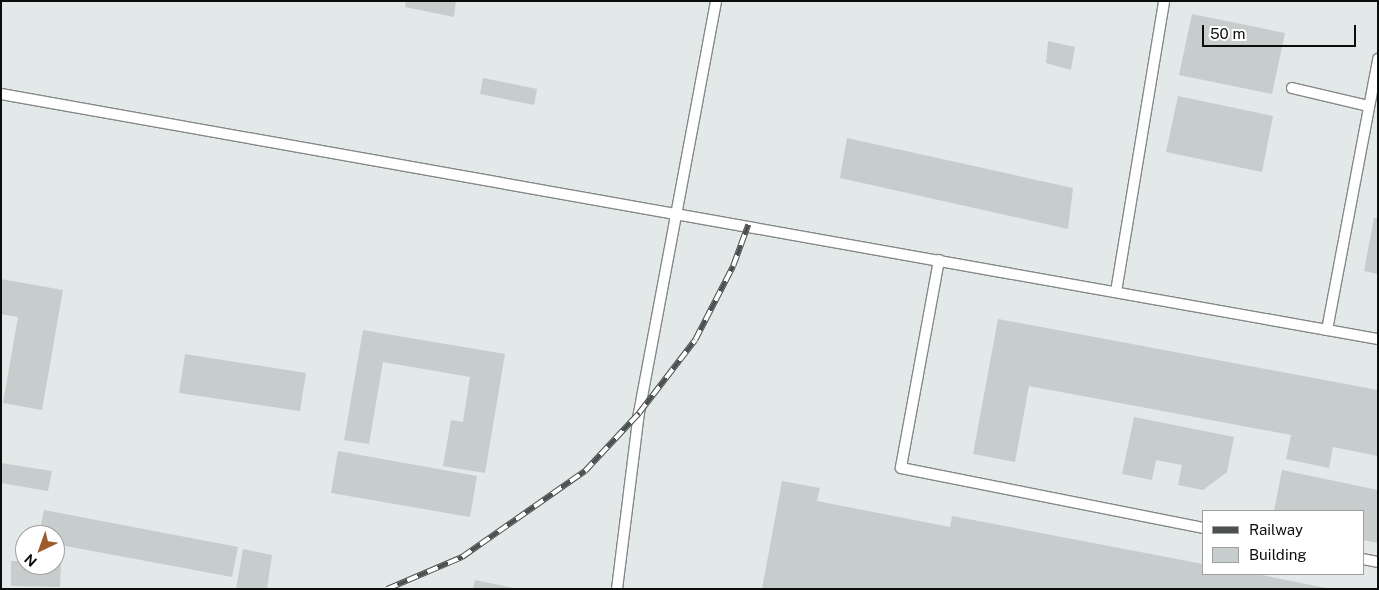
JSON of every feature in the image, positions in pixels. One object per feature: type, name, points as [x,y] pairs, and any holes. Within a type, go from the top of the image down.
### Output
[{"type":"lane","points":[[617,589],[639,413],[716,1]]},
{"type":"lane","points":[[1116,292],[1164,1]]},
{"type":"lane","points":[[1327,330],[1378,59]]},
{"type":"lane","points":[[1292,88],[1369,106]]},
{"type":"lane","points":[[1,94],[1378,339]]},
{"type":"lane","points":[[939,260],[901,468],[1202,528]]},
{"type":"lane","points":[[1364,559],[1378,562]]},
{"type":"building","points":[[406,1],[456,1],[454,17],[405,7]]},
{"type":"building","points":[[1192,14],[1285,33],[1272,94],[1179,75]]},
{"type":"building","points":[[1048,41],[1075,47],[1071,70],[1046,63]]},
{"type":"building","points":[[483,78],[537,89],[534,105],[480,94]]},
{"type":"building","points":[[1178,96],[1273,116],[1262,172],[1166,152]]},
{"type":"building","points":[[847,138],[1073,188],[1068,229],[840,178]]},
{"type":"building","points":[[1374,218],[1378,218],[1378,274],[1364,271]]},
{"type":"building","points":[[1,279],[63,290],[42,410],[3,403],[18,317],[1,314]]},
{"type":"building","points":[[998,319],[1378,390],[1378,456],[1333,447],[1329,468],[1286,459],[1291,435],[1029,386],[1015,462],[973,454]]},
{"type":"building","points":[[363,330],[505,354],[485,473],[443,466],[451,420],[463,422],[470,377],[383,362],[369,444],[344,440]]},
{"type":"building","points":[[185,354],[306,373],[300,411],[179,393]]},
{"type":"building","points":[[1134,417],[1234,437],[1227,472],[1203,490],[1178,485],[1182,465],[1156,460],[1152,480],[1122,474]]},
{"type":"building","points":[[338,451],[477,476],[470,517],[331,493]]},
{"type":"building","points":[[1,463],[52,471],[48,491],[1,483]]},
{"type":"building","points":[[1282,470],[1378,490],[1378,543],[1364,540],[1364,510],[1274,510]]},
{"type":"building","points":[[782,481],[820,488],[817,501],[950,527],[952,516],[1202,564],[1202,575],[1262,575],[1331,589],[762,589]]},
{"type":"building","points":[[44,510],[238,547],[232,577],[65,546],[65,525],[41,525]]},
{"type":"building","points":[[243,549],[272,555],[267,589],[236,589]]},
{"type":"building","points":[[11,561],[15,561],[15,575],[60,575],[60,587],[11,586]]},
{"type":"building","points":[[475,580],[514,588],[514,589],[473,589]]},
{"type":"railway","points":[[387,589],[462,557],[585,471],[639,413],[695,340],[733,266],[748,225]]}]
